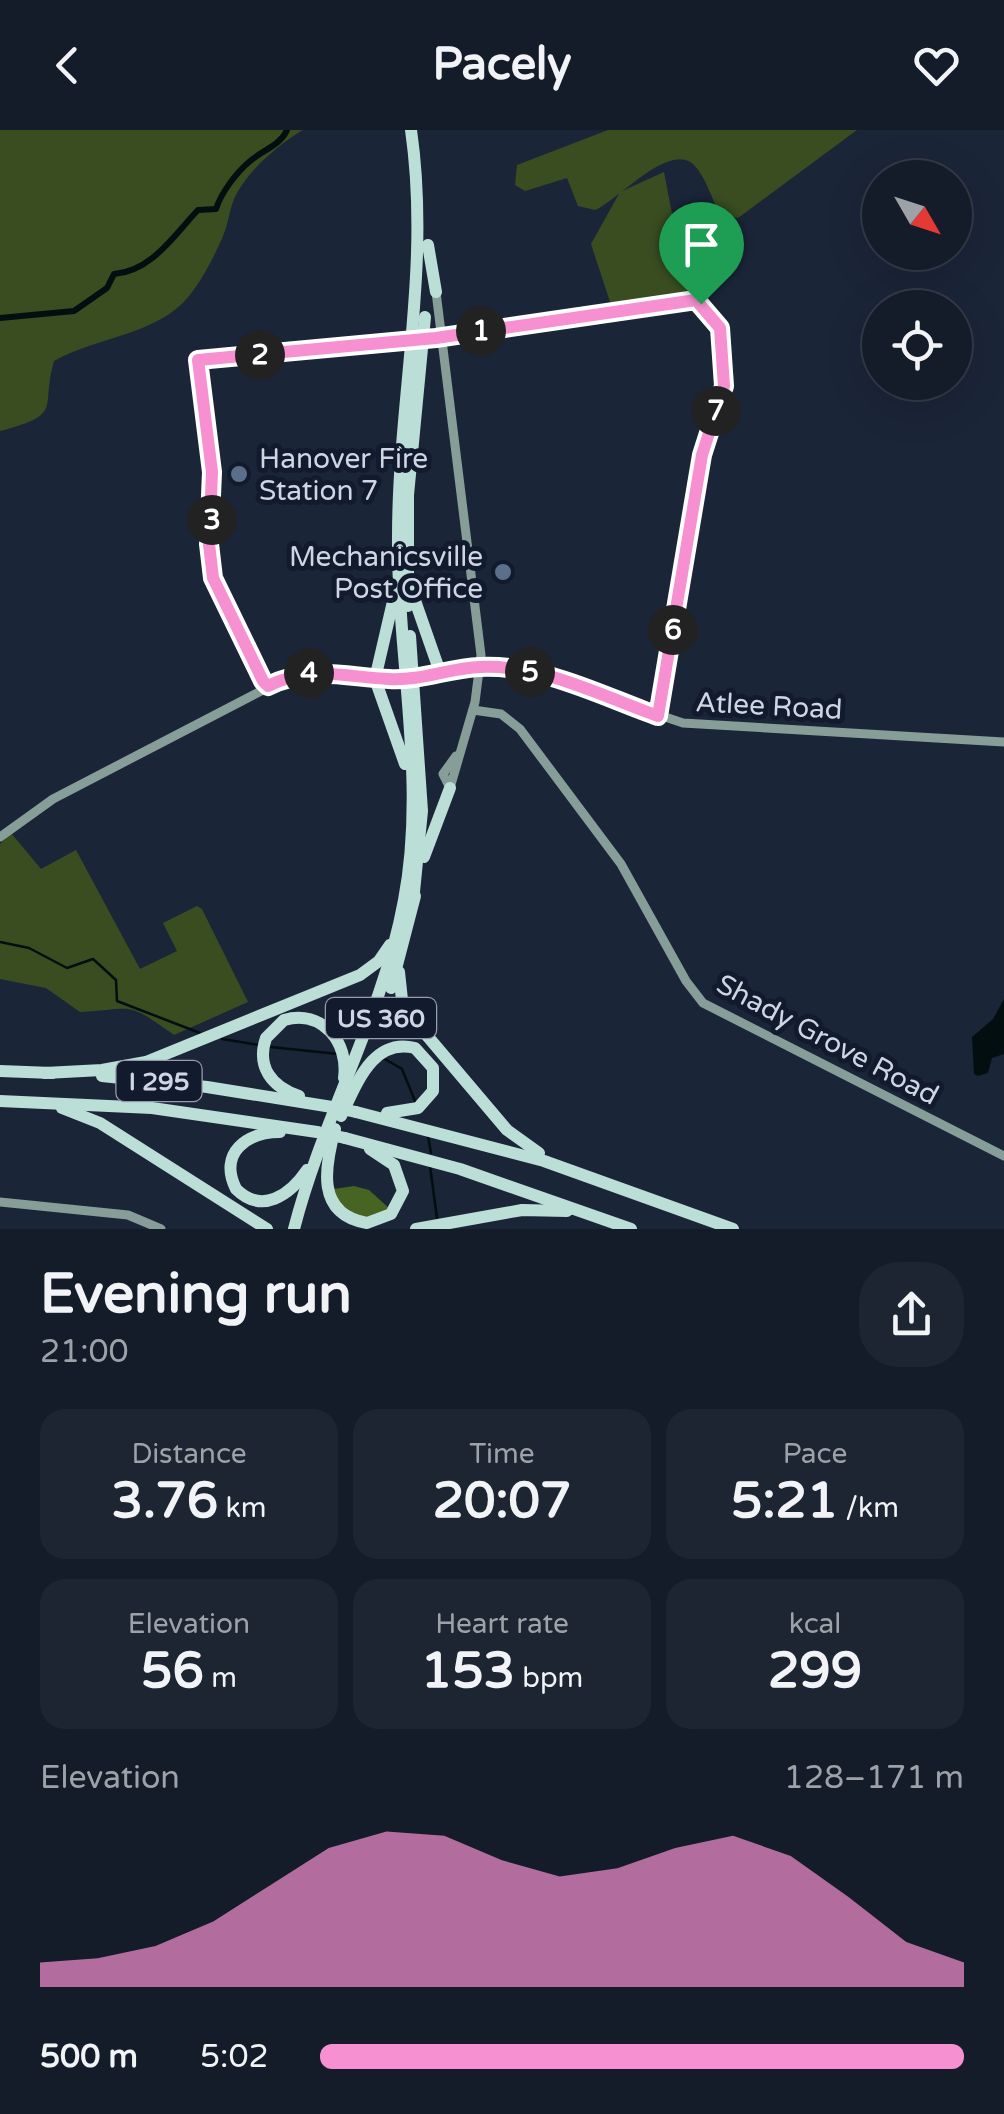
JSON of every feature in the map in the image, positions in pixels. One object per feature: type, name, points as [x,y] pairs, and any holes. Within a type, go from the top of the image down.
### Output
[{"type":"highway","name":"US 360","points":[[405,918],[412,831],[402,539],[425,244],[415,130]]},
{"type":"highway","points":[[425,244],[436,292]]},
{"type":"highway","name":"US 360","points":[[294,1229],[328,1123],[374,1012],[413,902],[422,811],[402,539]]},
{"type":"highway","points":[[402,539],[414,600],[441,675]]},
{"type":"highway","points":[[402,539],[375,678],[405,765],[412,831]]},
{"type":"highway","points":[[413,902],[424,854],[451,783]]},
{"type":"highway","points":[[45,1073],[130,1066],[374,966],[393,939],[408,875]]},
{"type":"highway","points":[[405,918],[399,980],[402,1000],[412,1019],[512,1136],[534,1151],[596,1178]]},
{"type":"highway","points":[[328,1123],[244,1140],[230,1165],[236,1188],[259,1202],[284,1195],[307,1170],[328,1123],[345,1064],[336,1037],[318,1022],[302,1017],[287,1019],[270,1031],[262,1056],[266,1073],[277,1086],[328,1123],[388,1159],[401,1177],[400,1201],[378,1221],[349,1217],[328,1195],[328,1123],[369,1065],[396,1046],[419,1050],[432,1063],[435,1082],[428,1100],[412,1118]]},
{"type":"highway","name":"I 295","points":[[0,1071],[170,1082],[328,1123],[627,1228]]},
{"type":"highway","points":[[0,1101],[82,1113],[267,1229]]},
{"type":"highway","name":"I 295","points":[[0,1101],[152,1108],[328,1123],[357,1112],[412,1118],[437,1130],[596,1178],[733,1229]]},
{"type":"highway","name":"US 360","points":[[302,1229],[328,1123]]},
{"type":"highway","points":[[422,1228],[545,1208],[627,1228]]},
{"type":"main road","points":[[436,292],[480,667],[473,710],[461,750],[451,783],[442,778],[461,750]]},
{"type":"main road","points":[[268,686],[219,598],[209,558],[212,472],[198,360],[441,337],[696,300],[720,328],[724,386],[702,455],[658,716]]},
{"type":"main road","points":[[419,338],[444,362]]},
{"type":"main road","name":"Atlee Road","points":[[0,836],[53,799],[268,686],[319,672],[393,680],[480,667],[536,673],[658,716],[696,724],[1004,742]]},
{"type":"main road","name":"Shady Grove Road","points":[[473,710],[501,714],[520,729],[627,873],[686,981],[704,1003],[1004,1156]]},
{"type":"main road","points":[[0,1205],[129,1221],[152,1229]]},
{"type":"main road","points":[[0,1205],[128,1215],[161,1229]]},
{"type":"green space","points":[[0,130],[303,130],[266,157],[243,184],[212,259],[194,290],[176,309],[143,327],[54,361],[42,414],[0,431]]},
{"type":"green space","points":[[608,130],[857,130],[738,218],[720,215],[701,175],[693,164],[682,159],[656,167],[595,210],[578,206],[567,178],[525,191],[515,185],[517,165]]},
{"type":"green space","points":[[664,172],[688,298],[613,311],[591,244],[620,192]]},
{"type":"green space","points":[[11,833],[41,869],[76,850],[140,969],[177,951],[163,923],[197,906],[202,909],[248,1002],[174,1035],[130,1009],[80,1012],[46,988],[0,979],[0,844]]},
{"type":"green space","points":[[354,1186],[369,1190],[391,1210],[362,1219],[339,1203],[334,1189]]},
{"type":"shaded area","points":[[1004,999],[1004,1054],[992,1058],[988,1073],[978,1076],[974,1074],[972,1037],[993,1019]]},
{"type":"waterway","points":[[0,318],[74,311],[107,288],[114,274],[151,259],[198,210],[216,209],[239,172],[287,130]]},
{"type":"waterway","points":[[0,942],[29,948],[67,968],[93,959],[116,980],[117,1001],[200,1033]]},
{"type":"waterway","points":[[222,1039],[259,1045]]},
{"type":"waterway","points":[[271,1047],[338,1054]]},
{"type":"waterway","points":[[383,1058],[402,1069],[415,1101]]},
{"type":"waterway","points":[[428,1136],[431,1153]]},
{"type":"waterway","points":[[430,1166],[437,1218]]},
{"type":"place","name":"Hanover Fire Station 7","points":[[239,474]]},
{"type":"place","name":"Mechanicsville Post Office","points":[[503,572]]},
{"type":"route","points":[[696,300],[701,304],[720,328],[724,386],[702,455],[658,716],[536,673],[488,668],[393,680],[330,671],[293,676],[268,686],[263,681],[219,598],[213,578],[209,558],[212,472],[198,360],[436,338],[696,300]]}]
